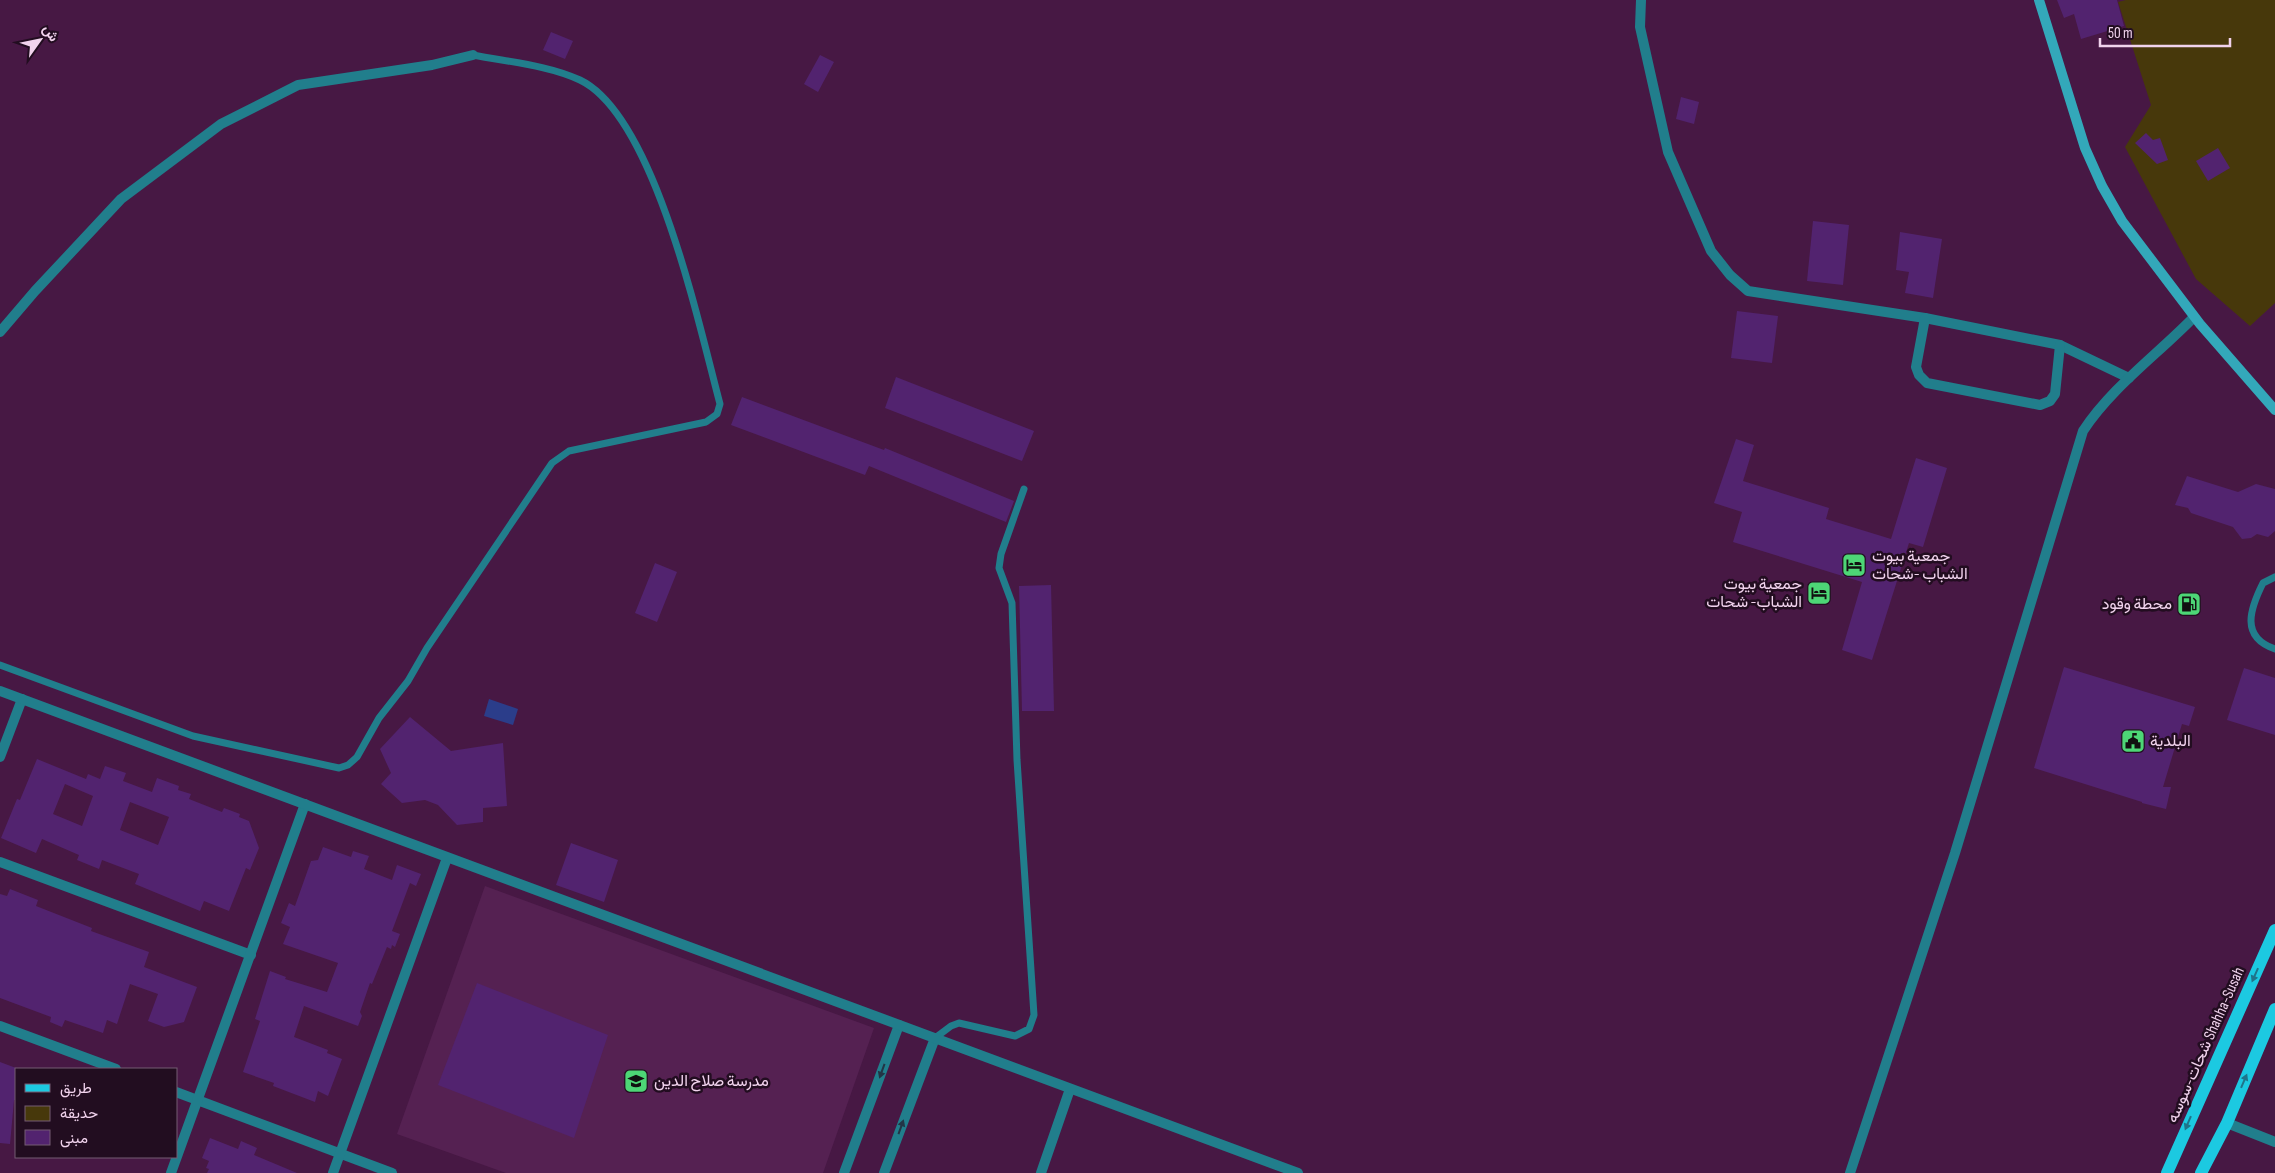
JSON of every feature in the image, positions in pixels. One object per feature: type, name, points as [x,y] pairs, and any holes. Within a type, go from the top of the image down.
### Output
[{"type":"main road","points":[[2039,0],[2085,148],[2102,186],[2122,221],[2194,317],[2275,410]]},
{"type":"main road","name":"شحات-سوسه Shahha-Susah","points":[[2167,1173],[2275,930]]},
{"type":"main road","points":[[2201,1173],[2226,1123],[2275,1009]]},
{"type":"street","points":[[1641,0],[1640,27],[1668,152],[1711,251],[1730,275],[1748,291],[1924,318],[2060,345],[2129,378]]},
{"type":"street","points":[[0,332],[35,291],[121,199],[221,124],[298,85],[432,65],[473,55]]},
{"type":"street","points":[[1850,1173],[1954,853],[2083,431],[2096,412],[2129,378],[2166,346],[2194,317]]},
{"type":"street","points":[[1924,318],[1916,367],[1919,375],[1928,383],[2040,405],[2050,401],[2055,394],[2060,345]]},
{"type":"street","points":[[0,691],[1298,1173]]},
{"type":"street","points":[[0,757],[22,699]]},
{"type":"street","points":[[178,1153],[252,955],[305,804]]},
{"type":"street","points":[[333,1173],[446,858]]},
{"type":"street","points":[[0,862],[252,955]]},
{"type":"street","points":[[844,1173],[900,1025]]},
{"type":"street","points":[[0,1026],[113,1068]]},
{"type":"street","points":[[884,1173],[935,1038]]},
{"type":"street","points":[[1041,1173],[1070,1088]]},
{"type":"street","points":[[178,1093],[392,1173]]},
{"type":"street","points":[[2226,1123],[2275,1142]]},
{"type":"street","points":[[171,1173],[176,1158]]},
{"type":"lane","points":[[0,665],[193,736],[339,768],[348,766],[357,757],[378,718],[408,681],[427,648],[552,463],[569,451],[706,422],[717,414],[720,404],[667,216],[651,174],[627,129],[605,100],[581,81],[552,70],[473,55]]},
{"type":"lane","points":[[935,1038],[958,1023],[1016,1036],[1030,1029],[1034,1015],[1017,760],[1012,602],[999,568],[1001,554],[1024,489]]},
{"type":"lane","points":[[2275,577],[2262,583],[2249,619],[2254,634],[2266,646],[2275,650]]},
{"type":"shaded area","name":"مدرسة صلاح الدين","points":[[485,886],[874,1028],[823,1173],[506,1173],[397,1134]]},
{"type":"green space","points":[[2126,0],[2275,0],[2275,303],[2250,326],[2196,279],[2125,147],[2151,105],[2118,2]]},
{"type":"water","points":[[489,699],[518,709],[513,725],[484,716]]},
{"type":"building","points":[[2057,0],[2117,0],[2124,26],[2081,39],[2074,14],[2064,18]]},
{"type":"building","points":[[551,32],[573,41],[565,59],[543,50]]},
{"type":"building","points":[[820,55],[834,62],[818,92],[804,84]]},
{"type":"building","points":[[1681,97],[1699,102],[1694,124],[1676,119]]},
{"type":"building","points":[[2146,133],[2153,140],[2160,138],[2168,160],[2157,164],[2135,143]]},
{"type":"building","points":[[2218,148],[2230,168],[2208,181],[2196,161]]},
{"type":"building","points":[[1813,221],[1849,225],[1843,285],[1807,281]]},
{"type":"building","points":[[1900,232],[1942,239],[1933,298],[1905,293],[1909,272],[1896,270]]},
{"type":"building","points":[[1737,311],[1778,316],[1772,363],[1731,358]]},
{"type":"building","points":[[896,377],[1034,431],[1022,461],[885,408]]},
{"type":"building","points":[[742,397],[884,450],[885,448],[1014,501],[1006,522],[869,466],[865,475],[731,425]]},
{"type":"building","name":"جمعية بيوت الشباب -شحات","points":[[1736,439],[1754,445],[1743,481],[1829,508],[1826,519],[1891,539],[1916,458],[1947,468],[1923,547],[1909,543],[1872,660],[1842,650],[1862,582],[1733,542],[1742,512],[1714,503]]},
{"type":"building","points":[[2187,476],[2238,492],[2256,484],[2275,489],[2275,531],[2268,537],[2257,534],[2251,538],[2242,539],[2233,527],[2191,513],[2188,508],[2175,505]]},
{"type":"building","points":[[655,563],[677,572],[657,622],[635,613]]},
{"type":"building","points":[[1051,585],[1054,711],[1022,711],[1019,586]]},
{"type":"building","points":[[2064,667],[2195,707],[2189,726],[2182,724],[2163,787],[2171,787],[2166,809],[2034,768]]},
{"type":"building","points":[[2244,668],[2275,678],[2275,735],[2227,720]]},
{"type":"building","points":[[410,717],[451,751],[503,743],[507,806],[483,808],[483,822],[457,825],[438,805],[425,800],[402,803],[381,784],[391,773],[380,749]]},
{"type":"building","points":[[37,759],[86,779],[88,774],[100,779],[105,766],[126,773],[123,781],[152,792],[157,778],[179,786],[178,790],[191,794],[189,799],[222,812],[224,808],[240,814],[239,817],[249,821],[259,848],[250,870],[246,868],[229,911],[204,901],[200,911],[135,884],[139,874],[102,860],[99,869],[77,860],[79,855],[42,839],[36,853],[1,838],[17,799],[20,800]],"holes":[[[65,784],[93,796],[82,826],[53,814]],[[130,802],[169,817],[158,845],[120,830]]]},
{"type":"building","points":[[571,843],[618,860],[604,902],[556,885]]},
{"type":"building","points":[[323,847],[351,857],[353,851],[369,856],[364,869],[392,880],[397,865],[421,874],[416,886],[410,883],[392,931],[400,934],[395,947],[392,945],[391,949],[387,947],[372,984],[370,983],[360,1012],[362,1016],[358,1026],[304,1006],[294,1037],[328,1050],[327,1053],[342,1059],[328,1096],[318,1091],[315,1102],[273,1086],[274,1083],[243,1072],[260,1021],[255,1019],[270,971],[286,977],[285,979],[327,992],[338,963],[283,944],[290,927],[281,923],[289,903],[295,906],[311,861],[318,860]]},
{"type":"building","points":[[10,889],[38,900],[36,906],[92,928],[91,931],[149,952],[144,967],[197,987],[184,1022],[164,1027],[148,1021],[158,994],[130,984],[117,1024],[107,1020],[103,1033],[65,1020],[62,1027],[50,1022],[51,1017],[0,998],[0,894],[7,896]]},
{"type":"building","points":[[477,983],[608,1035],[574,1138],[438,1085]]},
{"type":"building","points":[[0,1062],[16,1068],[15,1100],[10,1144],[0,1143]]},
{"type":"building","points":[[210,1138],[238,1149],[241,1141],[257,1148],[254,1155],[297,1173],[207,1173],[209,1169],[206,1168],[209,1161],[202,1158]]},
{"type":"place","name":"جمعية بيوت الشباب -شحات","points":[[1854,565]]},
{"type":"place","name":"جمعية بيوت الشباب- شحات","points":[[1819,593]]},
{"type":"place","name":"محطة وقود","points":[[2189,604]]},
{"type":"place","name":"البلدية","points":[[2133,741]]},
{"type":"place","name":"مدرسة صلاح الدين","points":[[636,1081]]}]
